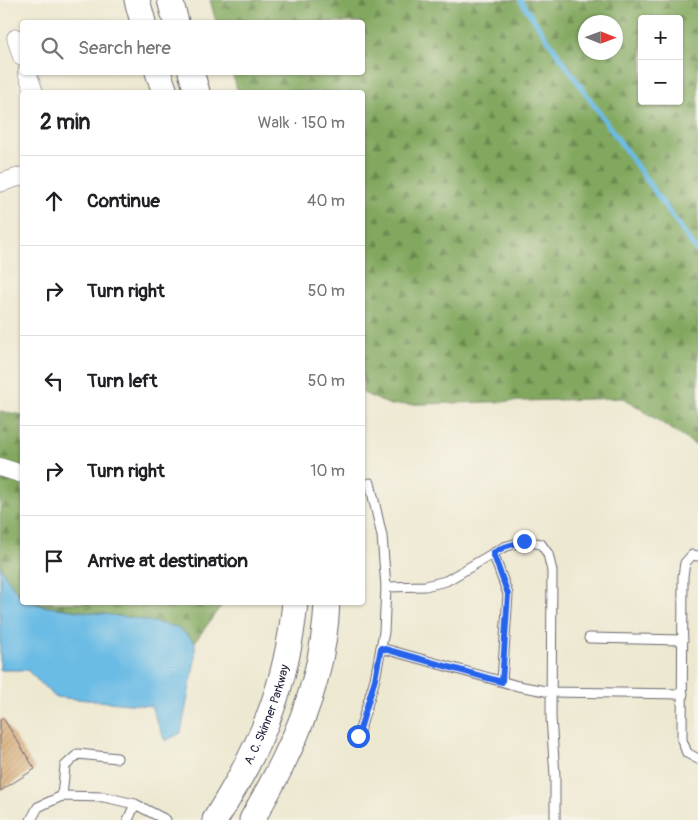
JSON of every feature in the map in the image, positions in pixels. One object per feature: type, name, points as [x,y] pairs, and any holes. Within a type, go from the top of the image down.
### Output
[{"type":"main road","points":[[137,0],[142,20]]},
{"type":"main road","points":[[170,0],[175,20]]},
{"type":"main road","points":[[159,75],[164,90]]},
{"type":"main road","points":[[192,75],[196,90]]},
{"type":"main road","name":"A. C. Skinner Parkway","points":[[215,820],[262,737],[283,677],[295,605]]},
{"type":"main road","points":[[252,820],[287,755],[299,726],[318,666],[324,637],[327,605]]},
{"type":"street","points":[[16,38],[20,51]]},
{"type":"street","points":[[28,75],[33,90]]},
{"type":"street","points":[[0,183],[20,177]]},
{"type":"street","points":[[0,467],[20,473]]},
{"type":"lane","points":[[358,736],[375,679],[384,632],[386,587],[382,536],[370,483]]},
{"type":"lane","points":[[386,587],[425,586],[446,581],[504,547],[524,541],[541,544],[548,554],[552,571],[551,692],[555,820]]},
{"type":"lane","points":[[493,553],[508,594],[502,682]]},
{"type":"lane","points":[[698,556],[692,555],[685,563],[683,576],[682,740],[687,753],[698,759]]},
{"type":"lane","points":[[589,638],[683,640]]},
{"type":"lane","points":[[381,648],[502,682],[551,692],[683,694]]},
{"type":"lane","points":[[62,796],[65,766],[78,754],[117,758]]},
{"type":"lane","points":[[30,820],[38,807],[62,796],[104,797],[135,804],[166,820]]},
{"type":"lane","points":[[128,820],[135,804]]},
{"type":"green space","points":[[210,0],[698,0],[698,444],[694,444],[624,398],[390,405],[365,394],[365,90],[237,90],[233,75],[365,75],[365,20],[215,20]]},
{"type":"green space","points":[[0,411],[20,415],[20,596],[4,574],[0,564]]},
{"type":"green space","points":[[40,605],[222,605],[195,642],[176,627],[133,618]]},
{"type":"water","points":[[0,564],[4,574],[20,596],[20,605],[40,605],[133,618],[177,627],[195,642],[195,660],[181,733],[165,741],[151,706],[55,697],[27,670],[0,670]]},
{"type":"building","points":[[3,718],[35,769],[0,791],[0,720]]},
{"type":"waterway","points":[[520,0],[698,253]]},
{"type":"route","points":[[358,736],[375,679],[381,648],[502,682],[508,594],[493,553],[504,547],[524,541]]}]
